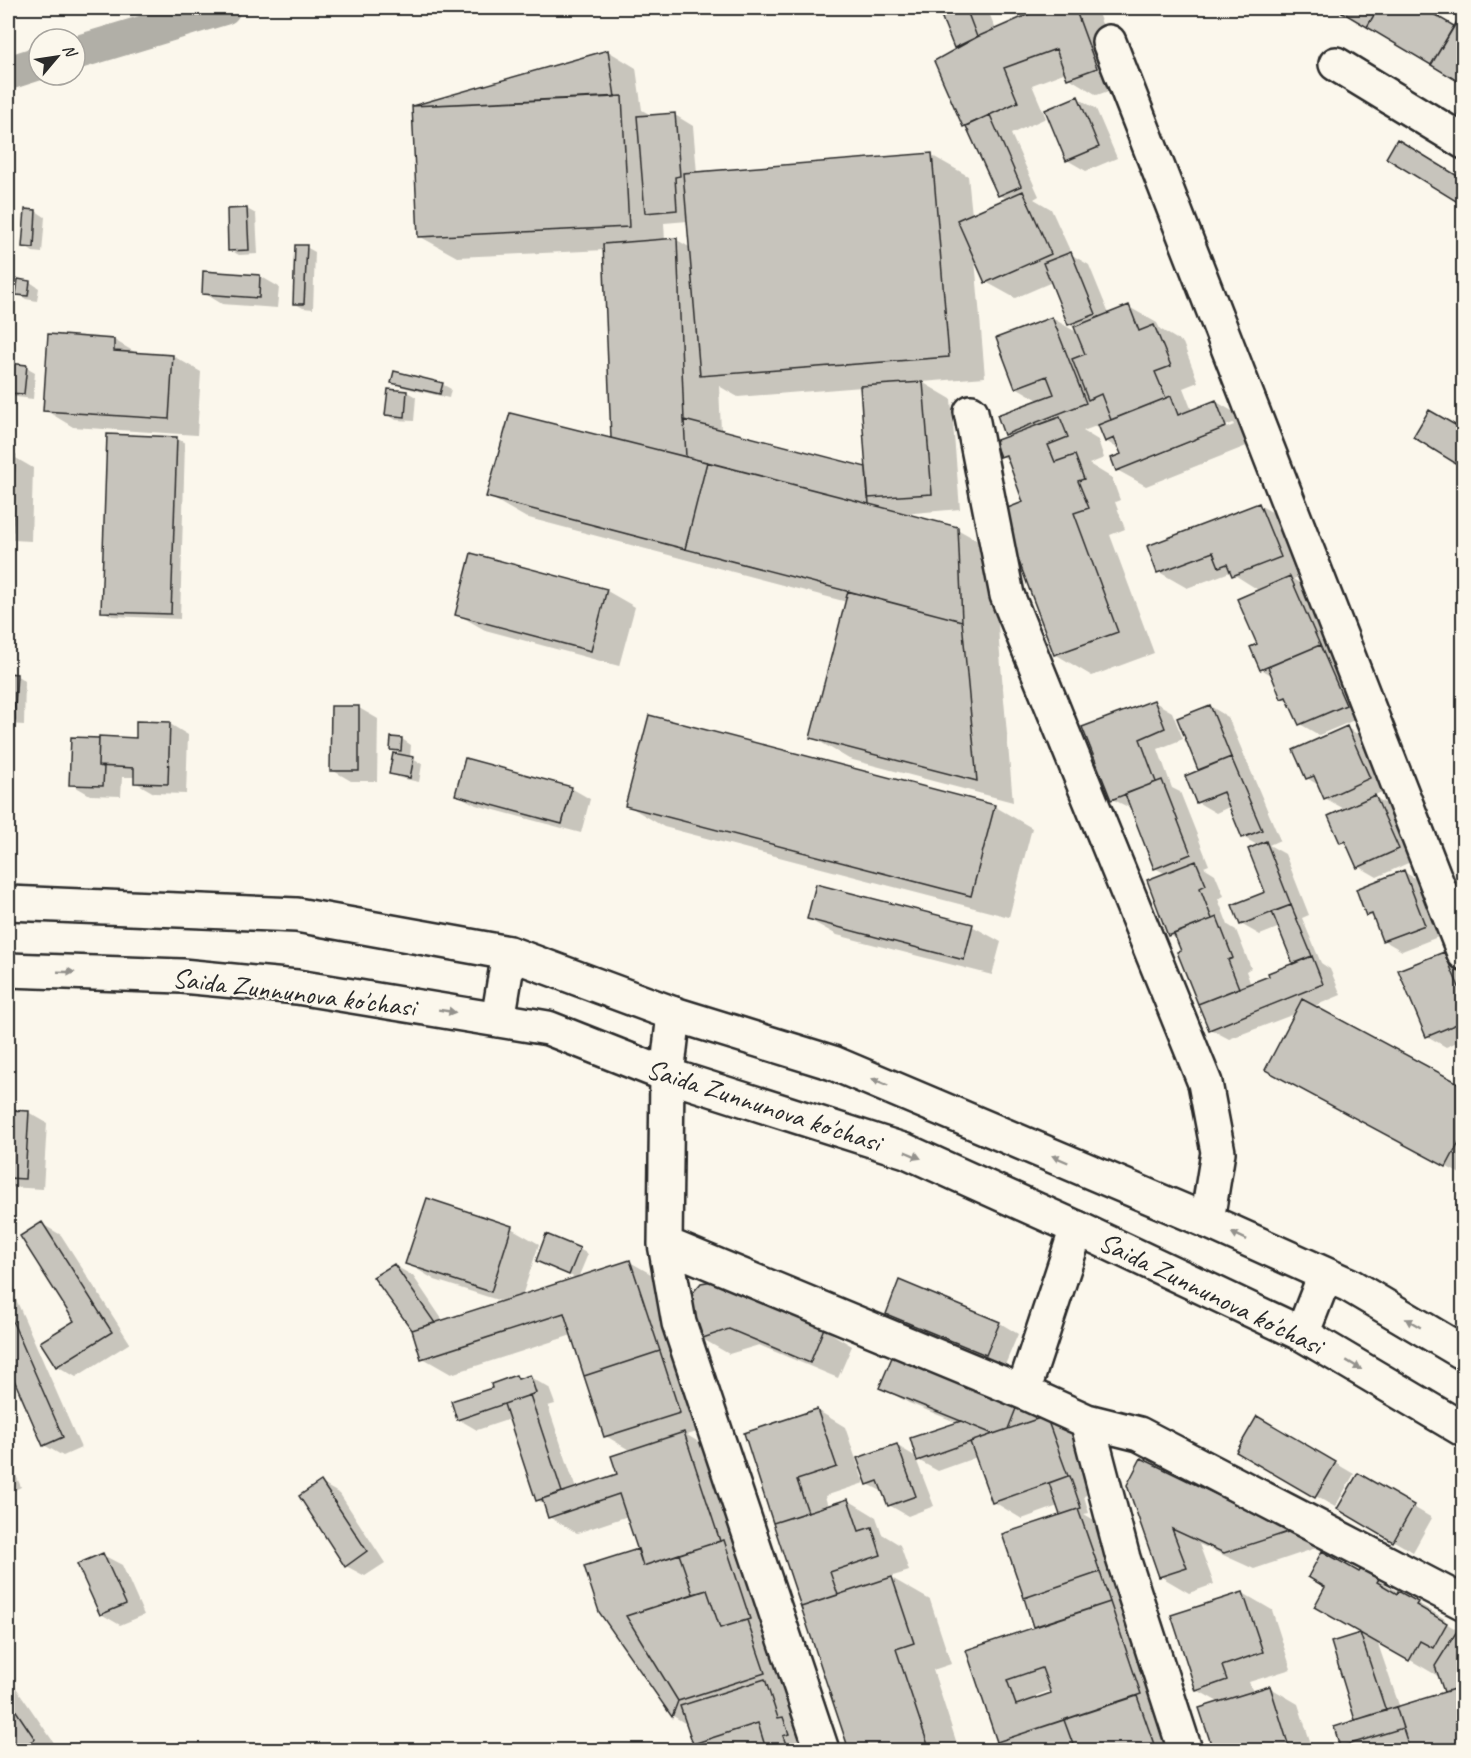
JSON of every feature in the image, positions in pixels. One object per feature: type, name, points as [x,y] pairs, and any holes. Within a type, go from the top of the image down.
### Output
[{"type":"street","points":[[1109,42],[1464,954]]},
{"type":"street","points":[[1336,64],[1464,142]]},
{"type":"street","points":[[971,412],[1007,595],[1205,1083],[1218,1152],[1207,1221]]},
{"type":"street","name":"Saida Zunnunova ko'chasi","points":[[8,903],[297,915],[508,953],[674,1014],[833,1063],[1207,1221],[1349,1285],[1464,1353]]},
{"type":"street","points":[[498,1020],[508,953]]},
{"type":"street","name":"Saida Zunnunova ko'chasi","points":[[8,970],[182,976],[297,987],[548,1028],[667,1075],[906,1151],[1077,1228],[1302,1334],[1464,1430]]},
{"type":"street","points":[[674,1014],[667,1075],[664,1244],[679,1323],[822,1750]]},
{"type":"street","points":[[1023,1392],[1077,1228]]},
{"type":"street","points":[[664,1244],[1023,1392],[1087,1421],[1139,1434],[1464,1603]]},
{"type":"street","points":[[1302,1334],[1325,1275]]},
{"type":"street","points":[[1087,1421],[1123,1558],[1185,1750]]},
{"type":"building","points":[[938,8],[966,8],[977,37],[954,48]]},
{"type":"building","points":[[1043,8],[1075,8],[1097,68],[1067,79],[1056,49],[1004,68],[1018,102],[963,127],[934,61],[977,37]]},
{"type":"building","points":[[1335,8],[1378,8],[1367,27]]},
{"type":"building","points":[[1378,8],[1423,8],[1454,26],[1431,65],[1367,27]]},
{"type":"building","points":[[1464,10],[1464,85],[1431,65]]},
{"type":"building","points":[[608,50],[615,97],[412,106]]},
{"type":"building","points":[[622,96],[629,227],[418,237],[412,106]]},
{"type":"building","points":[[1078,96],[1099,147],[1066,161],[1045,110]]},
{"type":"building","points":[[675,113],[680,176],[675,177],[677,210],[645,213],[637,116]]},
{"type":"building","points":[[990,115],[1021,186],[998,196],[966,126]]},
{"type":"building","points":[[1397,139],[1464,180],[1464,206],[1386,158]]},
{"type":"building","points":[[932,153],[949,357],[700,376],[683,173]]},
{"type":"building","points":[[1023,191],[1051,254],[985,283],[957,220]]},
{"type":"building","points":[[247,208],[249,250],[228,251],[227,209]]},
{"type":"building","points":[[25,209],[36,210],[34,248],[22,247]]},
{"type":"building","points":[[677,238],[686,457],[611,438],[603,244]]},
{"type":"building","points":[[295,245],[307,245],[304,304],[293,304]]},
{"type":"building","points":[[1071,252],[1096,314],[1068,325],[1043,263]]},
{"type":"building","points":[[203,271],[260,275],[259,298],[202,294]]},
{"type":"building","points":[[18,279],[30,281],[28,296],[16,295]]},
{"type":"building","points":[[1129,305],[1139,331],[1154,325],[1171,366],[1155,372],[1166,398],[1111,420],[1101,394],[1088,400],[1072,359],[1085,354],[1074,327]]},
{"type":"building","points":[[1052,317],[1086,403],[1004,435],[997,415],[1054,394],[1047,376],[1015,388],[996,338]]},
{"type":"building","points":[[48,334],[114,339],[114,351],[173,355],[169,419],[43,411]]},
{"type":"building","points":[[8,363],[27,365],[24,394],[8,393]]},
{"type":"building","points":[[394,371],[443,383],[440,394],[391,383]]},
{"type":"building","points":[[923,382],[932,494],[868,498],[860,386]]},
{"type":"building","points":[[388,389],[407,391],[405,417],[385,415]]},
{"type":"building","points":[[1171,396],[1178,415],[1216,400],[1226,427],[1116,471],[1111,458],[1121,454],[1114,438],[1105,442],[1098,425]]},
{"type":"building","points":[[1429,410],[1464,430],[1464,449],[1455,463],[1413,437]]},
{"type":"building","points":[[510,413],[707,462],[685,549],[486,497]]},
{"type":"building","points":[[1060,417],[1068,437],[1048,445],[1055,462],[1075,455],[1084,479],[1078,481],[1089,508],[1074,513],[1118,632],[1054,655],[1000,511],[1023,502],[1006,455],[1000,457],[994,441]]},
{"type":"building","points":[[684,420],[866,467],[869,504],[686,457]]},
{"type":"building","points":[[107,434],[177,437],[171,614],[101,612]]},
{"type":"building","points":[[8,455],[15,455],[12,531],[8,531]]},
{"type":"building","points":[[707,462],[958,527],[962,621],[685,549]]},
{"type":"building","points":[[1259,503],[1281,557],[1232,576],[1227,564],[1219,567],[1213,552],[1157,573],[1147,546]]},
{"type":"building","points":[[471,553],[607,589],[591,651],[455,615]]},
{"type":"building","points":[[1290,576],[1320,645],[1260,670],[1250,647],[1257,644],[1237,599]]},
{"type":"building","points":[[848,591],[962,621],[977,781],[810,738]]},
{"type":"building","points":[[1320,645],[1346,705],[1299,725],[1286,697],[1281,699],[1268,667]]},
{"type":"building","points":[[8,673],[17,674],[15,707],[8,707]]},
{"type":"building","points":[[1154,700],[1165,728],[1140,739],[1156,782],[1111,800],[1082,727]]},
{"type":"building","points":[[1210,705],[1231,757],[1198,770],[1177,718]]},
{"type":"building","points":[[331,706],[359,706],[359,771],[330,771]]},
{"type":"building","points":[[8,707],[15,707],[15,721],[8,720]]},
{"type":"building","points":[[649,715],[995,805],[971,896],[625,806]]},
{"type":"building","points":[[136,721],[170,722],[168,784],[134,783],[134,768],[98,766],[99,736],[136,738]]},
{"type":"building","points":[[1347,726],[1370,778],[1324,799],[1314,776],[1306,779],[1293,750]]},
{"type":"building","points":[[71,737],[99,738],[98,766],[104,767],[103,786],[69,785]]},
{"type":"building","points":[[391,737],[402,738],[401,751],[390,750]]},
{"type":"building","points":[[393,753],[414,757],[410,778],[389,774]]},
{"type":"building","points":[[1231,757],[1262,830],[1242,838],[1223,792],[1196,803],[1185,776]]},
{"type":"building","points":[[465,758],[572,787],[562,824],[455,795]]},
{"type":"building","points":[[1162,780],[1191,854],[1154,869],[1125,794]]},
{"type":"building","points":[[1375,795],[1399,849],[1357,868],[1345,841],[1340,843],[1328,816]]},
{"type":"building","points":[[1266,841],[1291,905],[1240,925],[1232,905],[1265,892],[1248,849]]},
{"type":"building","points":[[1196,861],[1206,885],[1200,888],[1212,919],[1168,936],[1147,880]]},
{"type":"building","points":[[1404,870],[1425,925],[1382,941],[1372,914],[1366,916],[1356,889]]},
{"type":"building","points":[[816,884],[973,924],[964,960],[807,919]]},
{"type":"building","points":[[1291,905],[1312,956],[1293,964],[1272,912]]},
{"type":"building","points":[[1217,917],[1233,958],[1228,960],[1239,988],[1198,1004],[1177,952],[1181,951],[1174,934]]},
{"type":"building","points":[[1444,952],[1464,999],[1464,1021],[1426,1037],[1398,970]]},
{"type":"building","points":[[1312,956],[1323,984],[1209,1030],[1198,1004]]},
{"type":"building","points":[[1302,999],[1464,1086],[1464,1133],[1446,1167],[1265,1070]]},
{"type":"building","points":[[8,1110],[29,1111],[25,1179],[8,1178]]},
{"type":"building","points":[[427,1198],[512,1226],[491,1292],[405,1264]]},
{"type":"building","points":[[42,1222],[112,1332],[56,1367],[40,1342],[74,1321],[20,1236]]},
{"type":"building","points":[[546,1234],[580,1248],[569,1275],[536,1261]]},
{"type":"building","points":[[630,1260],[660,1351],[584,1376],[564,1313],[421,1359],[412,1330]]},
{"type":"building","points":[[394,1264],[435,1323],[412,1330],[373,1277]]},
{"type":"building","points":[[899,1280],[1000,1322],[986,1355],[886,1314]]},
{"type":"building","points":[[713,1281],[824,1328],[810,1363],[729,1329],[700,1339],[689,1297],[701,1283]]},
{"type":"building","points":[[8,1311],[63,1437],[43,1446],[8,1366]]},
{"type":"building","points":[[660,1351],[680,1413],[604,1437],[584,1376]]},
{"type":"building","points":[[893,1355],[1017,1406],[1008,1429],[993,1434],[879,1388]]},
{"type":"building","points":[[516,1375],[518,1379],[530,1375],[536,1393],[457,1420],[451,1401],[492,1388],[491,1384]]},
{"type":"building","points":[[530,1395],[562,1492],[536,1501],[504,1404]]},
{"type":"building","points":[[817,1409],[837,1467],[797,1480],[808,1512],[773,1523],[744,1433]]},
{"type":"building","points":[[1046,1416],[1068,1476],[992,1503],[970,1442]]},
{"type":"building","points":[[1257,1416],[1336,1462],[1315,1498],[1236,1452]]},
{"type":"building","points":[[961,1421],[993,1434],[917,1461],[910,1438]]},
{"type":"building","points":[[684,1432],[720,1541],[643,1566],[619,1494],[548,1518],[542,1499],[617,1474],[611,1456]]},
{"type":"building","points":[[897,1444],[916,1496],[888,1506],[878,1481],[867,1485],[857,1458]]},
{"type":"building","points":[[1141,1458],[1291,1531],[1224,1553],[1172,1529],[1187,1568],[1159,1577],[1127,1485]]},
{"type":"building","points":[[1358,1473],[1414,1505],[1393,1542],[1337,1509]]},
{"type":"building","points":[[1070,1476],[1081,1508],[1060,1515],[1049,1483]]},
{"type":"building","points":[[321,1481],[367,1551],[345,1567],[299,1496]]},
{"type":"building","points":[[848,1499],[859,1531],[872,1527],[881,1555],[830,1572],[838,1595],[801,1607],[773,1523]]},
{"type":"building","points":[[1078,1509],[1100,1572],[1024,1598],[1002,1534]]},
{"type":"building","points":[[724,1540],[750,1619],[720,1628],[707,1590],[693,1594],[679,1554]]},
{"type":"building","points":[[638,1549],[643,1566],[679,1554],[693,1594],[626,1616],[678,1701],[672,1717],[599,1612],[584,1566]]},
{"type":"building","points":[[1322,1551],[1359,1572],[1361,1569],[1379,1579],[1377,1582],[1397,1594],[1398,1591],[1418,1602],[1416,1605],[1447,1623],[1433,1648],[1420,1641],[1409,1661],[1314,1607],[1325,1587],[1308,1577]]},
{"type":"building","points":[[103,1553],[126,1604],[100,1615],[77,1564]]},
{"type":"building","points":[[1100,1572],[1110,1602],[1033,1627],[1024,1598]]},
{"type":"building","points":[[892,1577],[914,1643],[896,1649],[928,1745],[910,1750],[849,1750],[801,1607]]},
{"type":"building","points":[[707,1590],[720,1628],[747,1620],[765,1673],[678,1701],[626,1616]]},
{"type":"building","points":[[1243,1592],[1263,1652],[1222,1666],[1227,1680],[1196,1691],[1171,1615]]},
{"type":"building","points":[[1110,1602],[1141,1694],[997,1742],[966,1650]],"holes":[[[1042,1668],[1051,1693],[1016,1705],[1007,1680]]]},
{"type":"building","points":[[1462,1623],[1464,1624],[1464,1686],[1444,1692],[1435,1666]]},
{"type":"building","points":[[1360,1633],[1386,1711],[1355,1720],[1331,1642]]},
{"type":"building","points":[[765,1679],[778,1718],[783,1717],[789,1734],[783,1736],[788,1750],[753,1750],[765,1746],[758,1723],[693,1744],[680,1706]]},
{"type":"building","points":[[1270,1686],[1290,1750],[1213,1750],[1199,1708]]},
{"type":"building","points":[[1464,1686],[1464,1750],[1410,1750],[1396,1707]]},
{"type":"building","points":[[1137,1696],[1156,1750],[1075,1750],[1064,1720]]},
{"type":"building","points":[[8,1699],[35,1739],[18,1750],[8,1750]]},
{"type":"building","points":[[1396,1707],[1403,1728],[1340,1747],[1334,1727]]},
{"type":"building","points":[[1064,1720],[1075,1750],[996,1750],[994,1743]]},
{"type":"waterway","points":[[87,49],[224,8]]},
{"type":"waterway","points":[[8,73],[27,67]]}]
